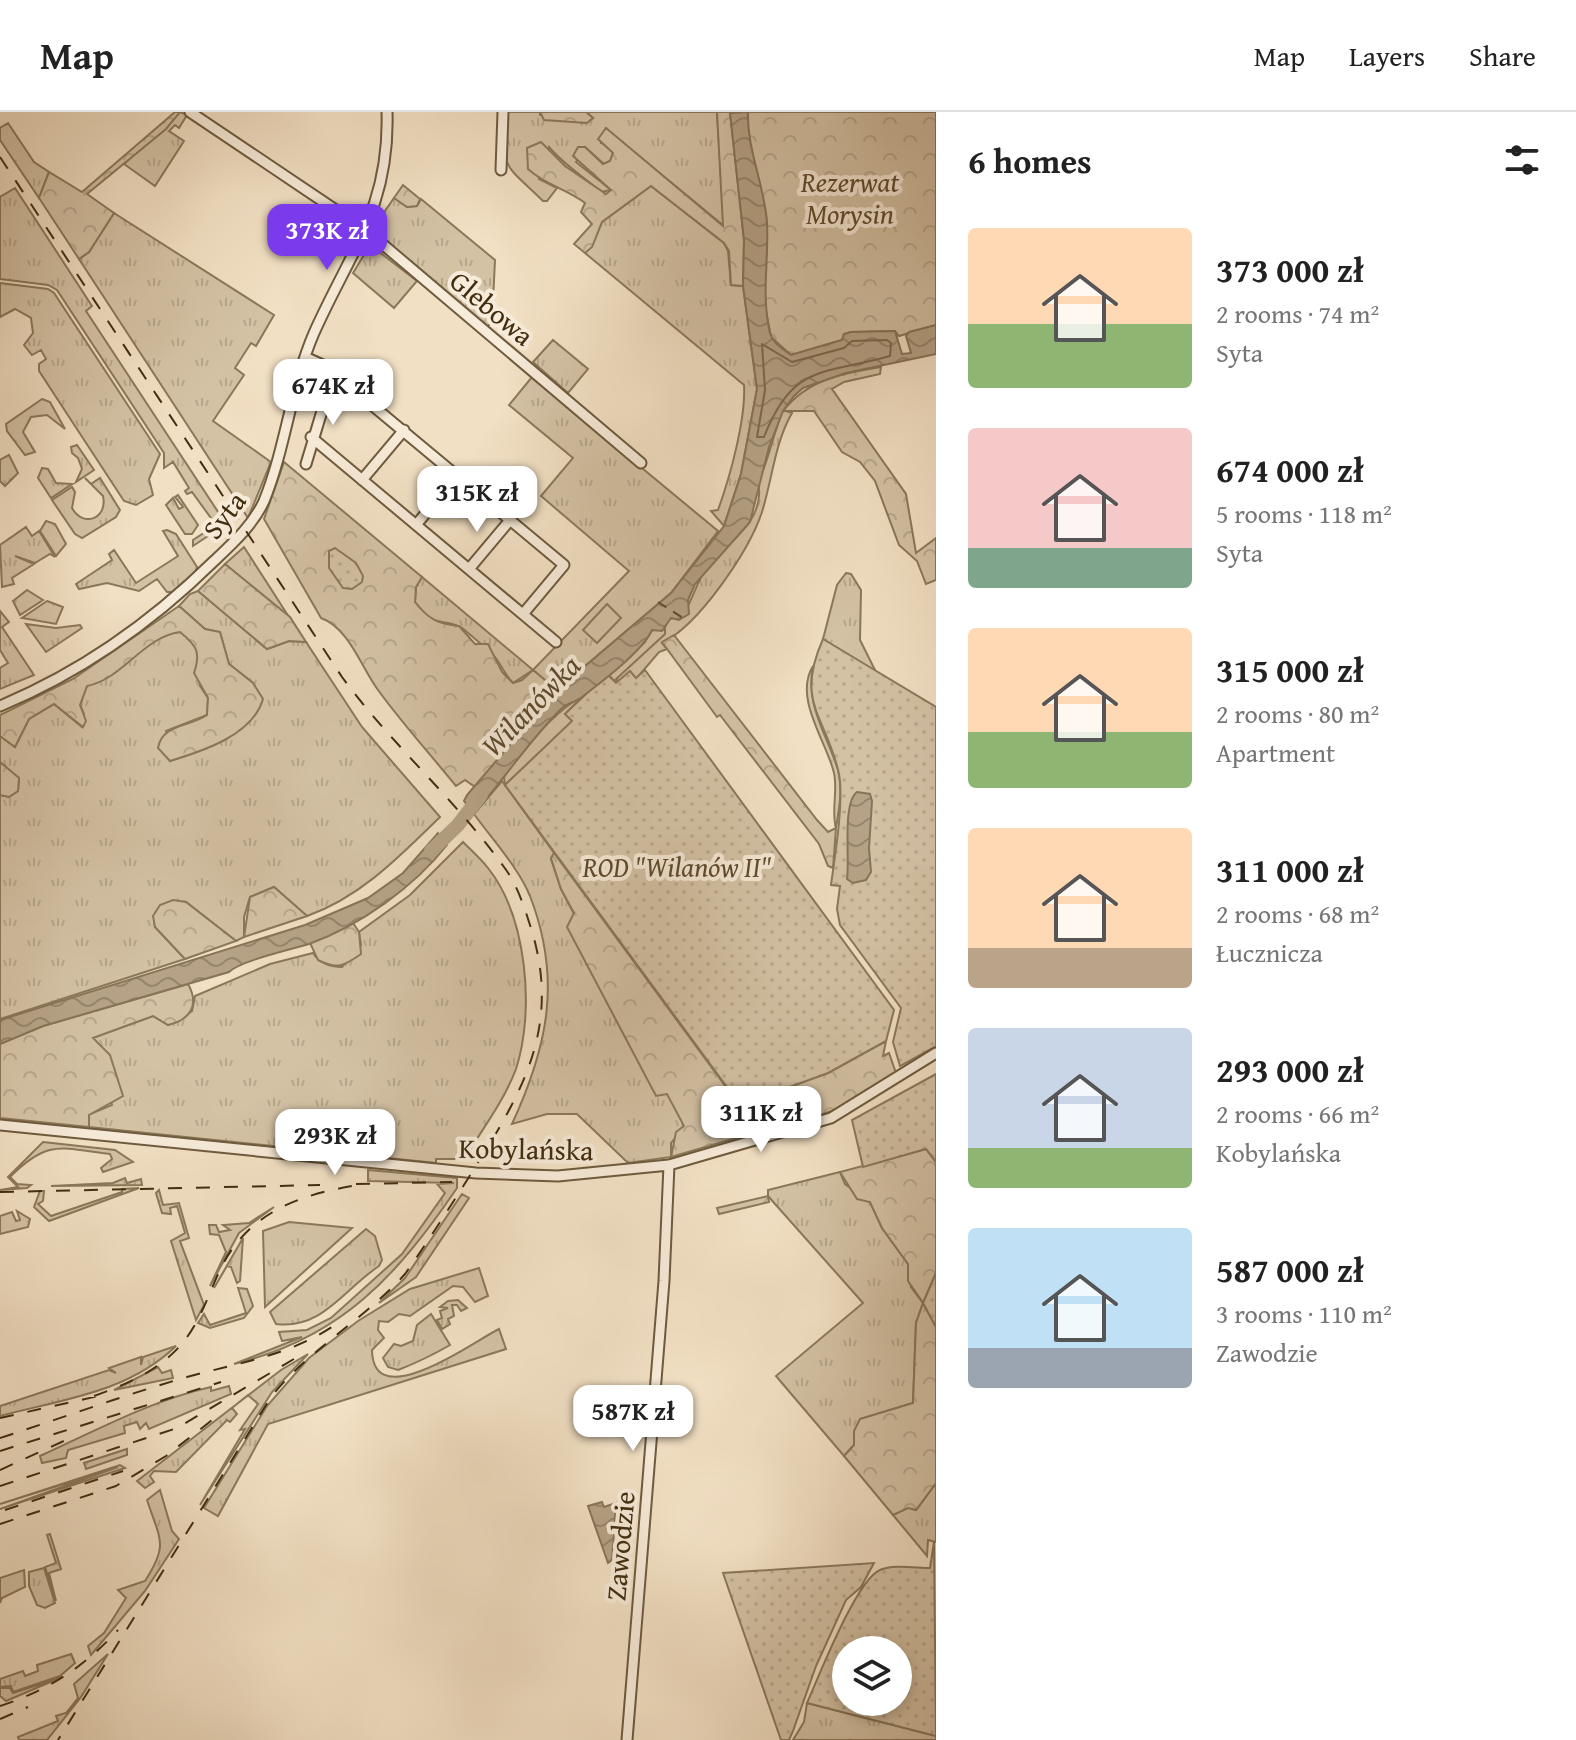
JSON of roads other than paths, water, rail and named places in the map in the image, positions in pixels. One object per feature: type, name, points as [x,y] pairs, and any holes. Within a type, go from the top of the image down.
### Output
[{"type":"street","name":"Glebowa","points":[[190,112],[367,231],[641,463]]},
{"type":"street","name":"Syta","points":[[0,706],[55,682],[147,622],[245,530],[267,493],[305,357],[367,231],[384,168],[387,112]]},
{"type":"street","points":[[501,170],[503,112]]},
{"type":"street","points":[[305,357],[325,366],[345,382],[564,565],[523,614]]},
{"type":"street","points":[[306,464],[311,437],[322,411],[345,382]]},
{"type":"street","points":[[362,480],[404,430]]},
{"type":"street","points":[[311,437],[556,642]]},
{"type":"street","points":[[416,525],[458,474]]},
{"type":"street","points":[[469,569],[511,519]]},
{"type":"street","name":"Kobylańska","points":[[0,1125],[476,1173],[558,1176],[669,1165],[842,1114],[936,1053]]},
{"type":"street","name":"Zawodzie","points":[[627,1740],[664,1281],[669,1165]]},
{"type":"water","points":[[748,112],[750,140],[767,222],[766,305],[773,340],[791,355],[842,340],[844,334],[851,332],[895,331],[902,354],[911,353],[906,336],[909,332],[936,325],[936,354],[846,373],[803,388],[794,396],[783,411],[769,447],[750,522],[695,584],[688,600],[689,614],[679,620],[671,618],[662,631],[652,630],[640,648],[620,666],[582,697],[561,709],[474,814],[464,801],[467,795],[557,690],[671,593],[724,526],[741,474],[757,389],[743,286],[744,240],[730,113]]},
{"type":"water","points":[[857,792],[870,794],[872,801],[871,872],[866,880],[853,883],[847,879],[848,819],[852,798]]},
{"type":"water","points":[[438,833],[447,845],[419,876],[367,915],[329,936],[254,960],[229,972],[43,1026],[0,1044],[0,1020],[305,925],[368,898],[403,873]]},
{"type":"water","points":[[602,1502],[604,1507],[616,1503],[612,1560],[608,1563],[588,1506]]},
{"type":"waterway","name":"Wilanówka","points":[[431,851],[458,825],[481,795]]},
{"type":"railway","points":[[0,157],[342,677],[465,818],[508,873],[529,922],[539,959],[542,994],[539,1026],[521,1087],[445,1214],[405,1274],[389,1291],[302,1364],[271,1397],[58,1740]]},
{"type":"railway","points":[[356,1184],[452,1182]]},
{"type":"railway","points":[[94,1396],[140,1377],[179,1347],[197,1320],[231,1251],[261,1220],[299,1200],[365,1184]]},
{"type":"railway","points":[[0,1192],[320,1185]]},
{"type":"railway","points":[[0,1438],[163,1384],[280,1352],[332,1327]]},
{"type":"railway","points":[[0,1486],[177,1428],[299,1356]]},
{"type":"railway","points":[[0,1451],[221,1382]]},
{"type":"railway","points":[[0,1418],[103,1395]]},
{"type":"railway","points":[[0,1524],[116,1486],[166,1456],[216,1417]]},
{"type":"railway","points":[[0,1470],[66,1440]]},
{"type":"railway","points":[[5,1510],[123,1471]]},
{"type":"railway","points":[[0,1706],[34,1693],[65,1676],[118,1630]]},
{"type":"railway","points":[[0,1719],[28,1707]]},
{"type":"park label","name":"Rezerwat Morysin","points":[[850,198]]},
{"type":"park label","name":"ROD \"Wilanów II\"","points":[[677,867]]}]
